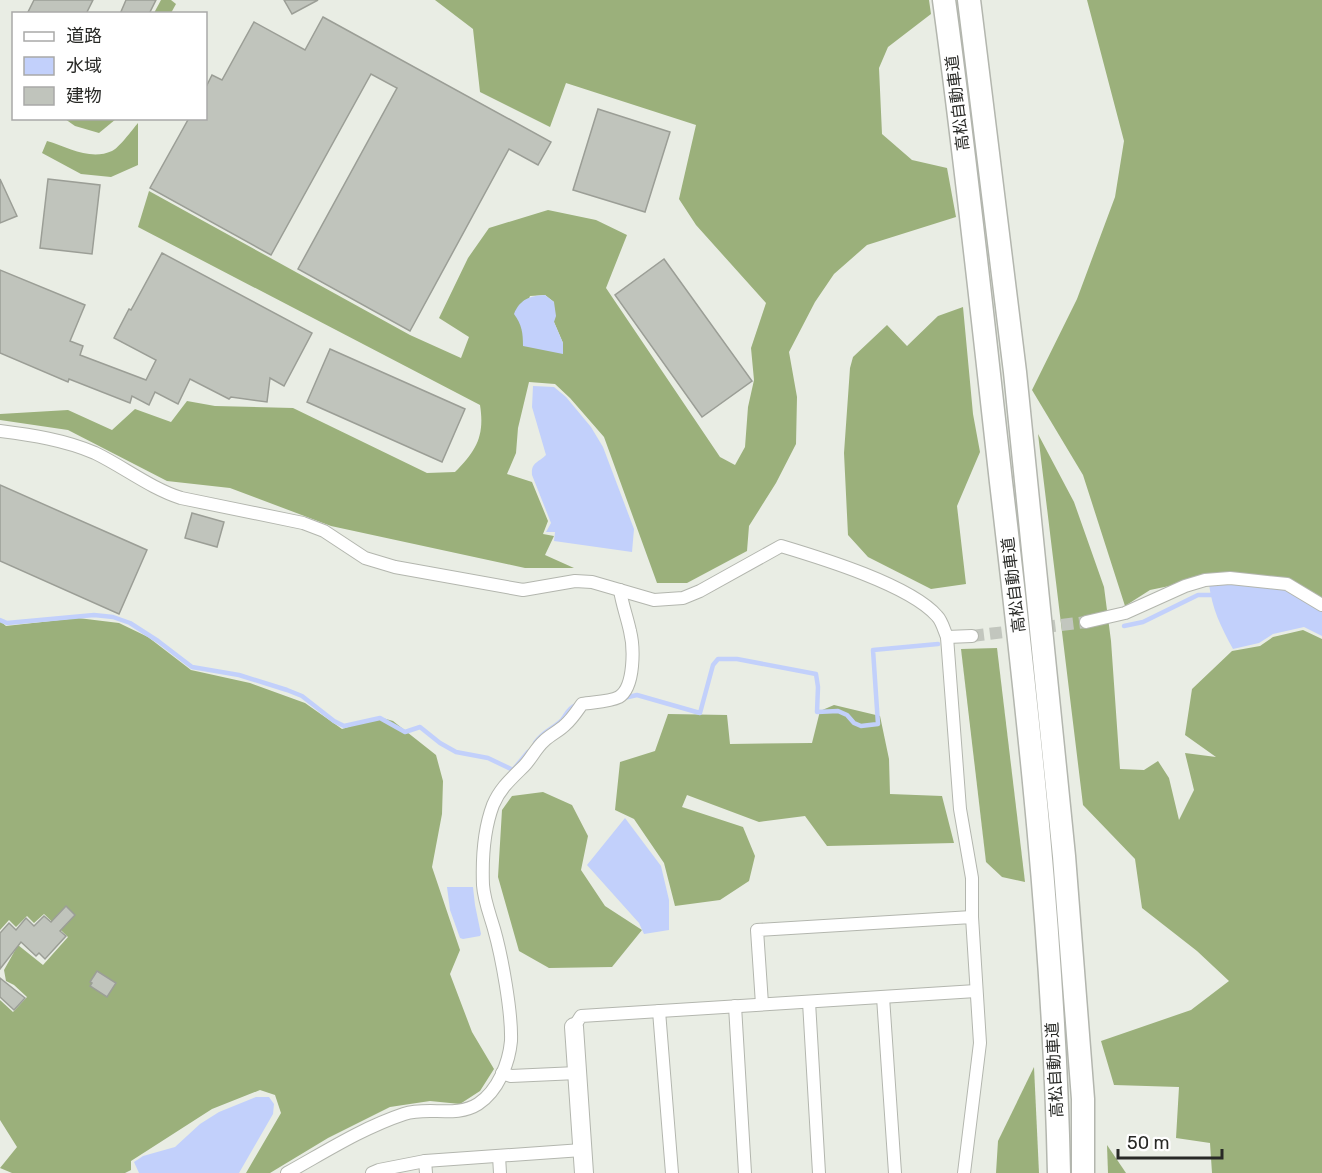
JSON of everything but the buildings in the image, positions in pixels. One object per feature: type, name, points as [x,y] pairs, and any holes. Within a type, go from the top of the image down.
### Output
[{"type":"highway","name":"高松自動車道","points":[[944,0],[1023,668],[1041,858],[1057,1104],[1059,1173]]},
{"type":"highway","name":"高松自動車道","points":[[969,0],[1015,372],[1064,856],[1083,1099],[1083,1173]]},
{"type":"highway","points":[[1083,1099],[1088,1173]]},
{"type":"street","points":[[0,431],[69,443],[95,453],[174,496],[303,523],[324,531],[365,558],[395,567],[523,590],[575,582],[592,582],[654,600],[683,598],[700,591],[781,546],[822,559],[888,585],[921,602],[939,617],[947,637],[960,809],[972,878],[972,917],[980,1043],[964,1173]]},
{"type":"street","points":[[1086,622],[1125,613],[1185,586],[1205,580],[1230,578],[1287,584],[1322,605]]},
{"type":"street","points":[[286,1173],[373,1125],[405,1113],[420,1110],[459,1112],[478,1104],[491,1092],[502,1073],[507,1062],[511,1040],[507,996],[495,931],[483,886],[484,850],[489,820],[502,787],[531,759],[542,742],[567,724],[582,704],[617,698],[625,692],[630,681],[632,654],[630,631],[623,610],[620,590]]},
{"type":"street","points":[[947,637],[972,636]]},
{"type":"street","points":[[762,1004],[758,930],[972,917]]},
{"type":"street","points":[[584,1173],[574,1027],[581,1016],[976,991]]},
{"type":"street","points":[[884,997],[895,1173]]},
{"type":"street","points":[[809,1002],[819,1173]]},
{"type":"street","points":[[735,1006],[745,1173]]},
{"type":"street","points":[[659,1011],[672,1173]]},
{"type":"street","points":[[502,1073],[511,1076],[577,1073]]},
{"type":"street","points":[[372,1173],[379,1170],[425,1167],[499,1156],[582,1150]]},
{"type":"street","points":[[499,1156],[500,1173]]},
{"type":"green space","points":[[161,0],[171,0],[176,4],[172,12],[155,12]]},
{"type":"green space","points":[[435,0],[929,0],[931,14],[888,47],[879,68],[882,134],[912,160],[947,168],[956,217],[867,245],[834,274],[815,302],[789,352],[797,397],[796,444],[776,483],[749,526],[747,551],[687,583],[657,583],[604,437],[555,384],[529,382],[518,428],[516,453],[507,474],[532,482],[548,521],[543,534],[554,536],[545,555],[574,568],[525,568],[331,526],[230,488],[167,481],[68,430],[0,420],[0,414],[68,410],[112,430],[135,409],[171,422],[187,401],[215,406],[293,408],[427,473],[455,472],[473,450],[480,434],[480,405],[138,227],[149,191],[410,335],[461,358],[469,337],[439,318],[468,258],[489,228],[548,210],[596,220],[627,235],[606,288],[720,457],[735,465],[745,447],[748,407],[754,380],[751,348],[766,303],[696,225],[679,199],[696,125],[566,83],[550,127],[480,92],[473,29]],"holes":[[[545,295],[554,302],[554,322],[563,343],[523,332],[520,322],[530,296]]]},
{"type":"green space","points":[[1087,0],[1322,0],[1322,601],[1227,574],[1150,590],[1125,606],[1083,475],[1032,390],[1077,299],[1115,197],[1124,141]]},
{"type":"green space","points":[[66,120],[115,120],[99,133],[75,126]]},
{"type":"green space","points":[[138,123],[138,165],[111,177],[81,174],[42,153],[47,141],[87,154],[104,154],[118,146]]},
{"type":"green space","points":[[963,307],[973,414],[980,452],[957,506],[966,584],[931,589],[868,557],[848,535],[844,453],[850,368],[853,357],[887,325],[907,346],[938,316]]},
{"type":"green space","points":[[1038,434],[1074,502],[1104,587],[1111,641],[1120,769],[1144,770],[1158,761],[1169,778],[1179,820],[1194,790],[1185,753],[1216,757],[1185,735],[1192,689],[1232,651],[1260,646],[1273,637],[1303,630],[1322,639],[1322,1173],[1212,1173],[1210,1143],[1176,1138],[1179,1087],[1114,1085],[1101,1041],[1191,1010],[1229,981],[1197,951],[1142,908],[1135,859],[1083,805]]},
{"type":"green space","points":[[78,618],[119,623],[148,637],[191,670],[250,683],[305,703],[342,729],[379,717],[393,721],[436,755],[443,781],[442,814],[432,867],[460,950],[450,974],[472,1032],[494,1069],[480,1091],[460,1104],[430,1101],[390,1107],[328,1138],[270,1173],[246,1173],[281,1113],[275,1095],[260,1090],[212,1109],[131,1161],[131,1170],[125,1173],[12,1173],[0,1168],[17,1147],[0,1120],[0,1000],[13,1012],[27,997],[6,981],[4,970],[18,945],[43,965],[68,937],[44,914],[34,923],[27,916],[16,927],[9,920],[0,930],[0,621],[6,626]]},
{"type":"green space","points":[[997,648],[1025,882],[1002,877],[986,862],[961,649]]},
{"type":"green space","points":[[834,705],[880,716],[889,759],[890,794],[942,796],[954,843],[827,846],[805,816],[759,822],[687,795],[682,807],[743,827],[755,856],[749,881],[720,900],[675,906],[664,863],[634,819],[615,810],[620,762],[655,751],[668,714],[727,715],[730,744],[812,743],[820,711]]},
{"type":"green space","points":[[543,792],[572,805],[588,836],[581,870],[605,906],[642,930],[612,967],[549,968],[519,951],[498,877],[502,810],[512,796]]},
{"type":"green space","points":[[1034,1067],[1039,1173],[996,1173],[998,1141]]},
{"type":"green space","points":[[1107,1145],[1126,1173],[1108,1173]]},
{"type":"water","points":[[545,295],[554,302],[556,316],[554,322],[563,343],[563,354],[523,346],[522,329],[514,314],[526,299]]},
{"type":"water","points":[[533,386],[554,387],[566,397],[591,427],[603,447],[634,529],[632,552],[554,541],[555,532],[546,532],[551,523],[532,475],[534,465],[546,455],[532,407]]},
{"type":"water","points":[[1247,581],[1285,587],[1322,609],[1322,636],[1304,627],[1273,634],[1259,643],[1233,649],[1212,602],[1209,584]]},
{"type":"water","points":[[625,818],[661,866],[669,900],[669,930],[644,934],[639,923],[587,865]]},
{"type":"water","points":[[447,887],[473,887],[480,936],[460,938],[450,910]]},
{"type":"water","points":[[256,1097],[269,1097],[274,1104],[273,1114],[239,1173],[139,1173],[134,1162],[143,1156],[175,1147],[200,1124],[219,1112]]},
{"type":"waterway","points":[[1124,626],[1143,622],[1198,595],[1216,595]]},
{"type":"waterway","points":[[0,620],[7,623],[94,615],[113,617],[130,623],[192,667],[239,675],[287,690],[302,696],[344,726],[380,718],[405,732],[420,727],[456,752],[488,758],[513,770],[528,752]]},
{"type":"waterway","points":[[624,698],[637,695],[700,713],[713,665],[718,659],[737,659],[816,674],[817,712],[838,711],[861,726],[878,724],[873,650],[938,644]]},
{"type":"waterway","points":[[535,743],[562,720],[569,709],[576,705]]},
{"type":"tunnel","points":[[972,636],[1086,622]]}]
